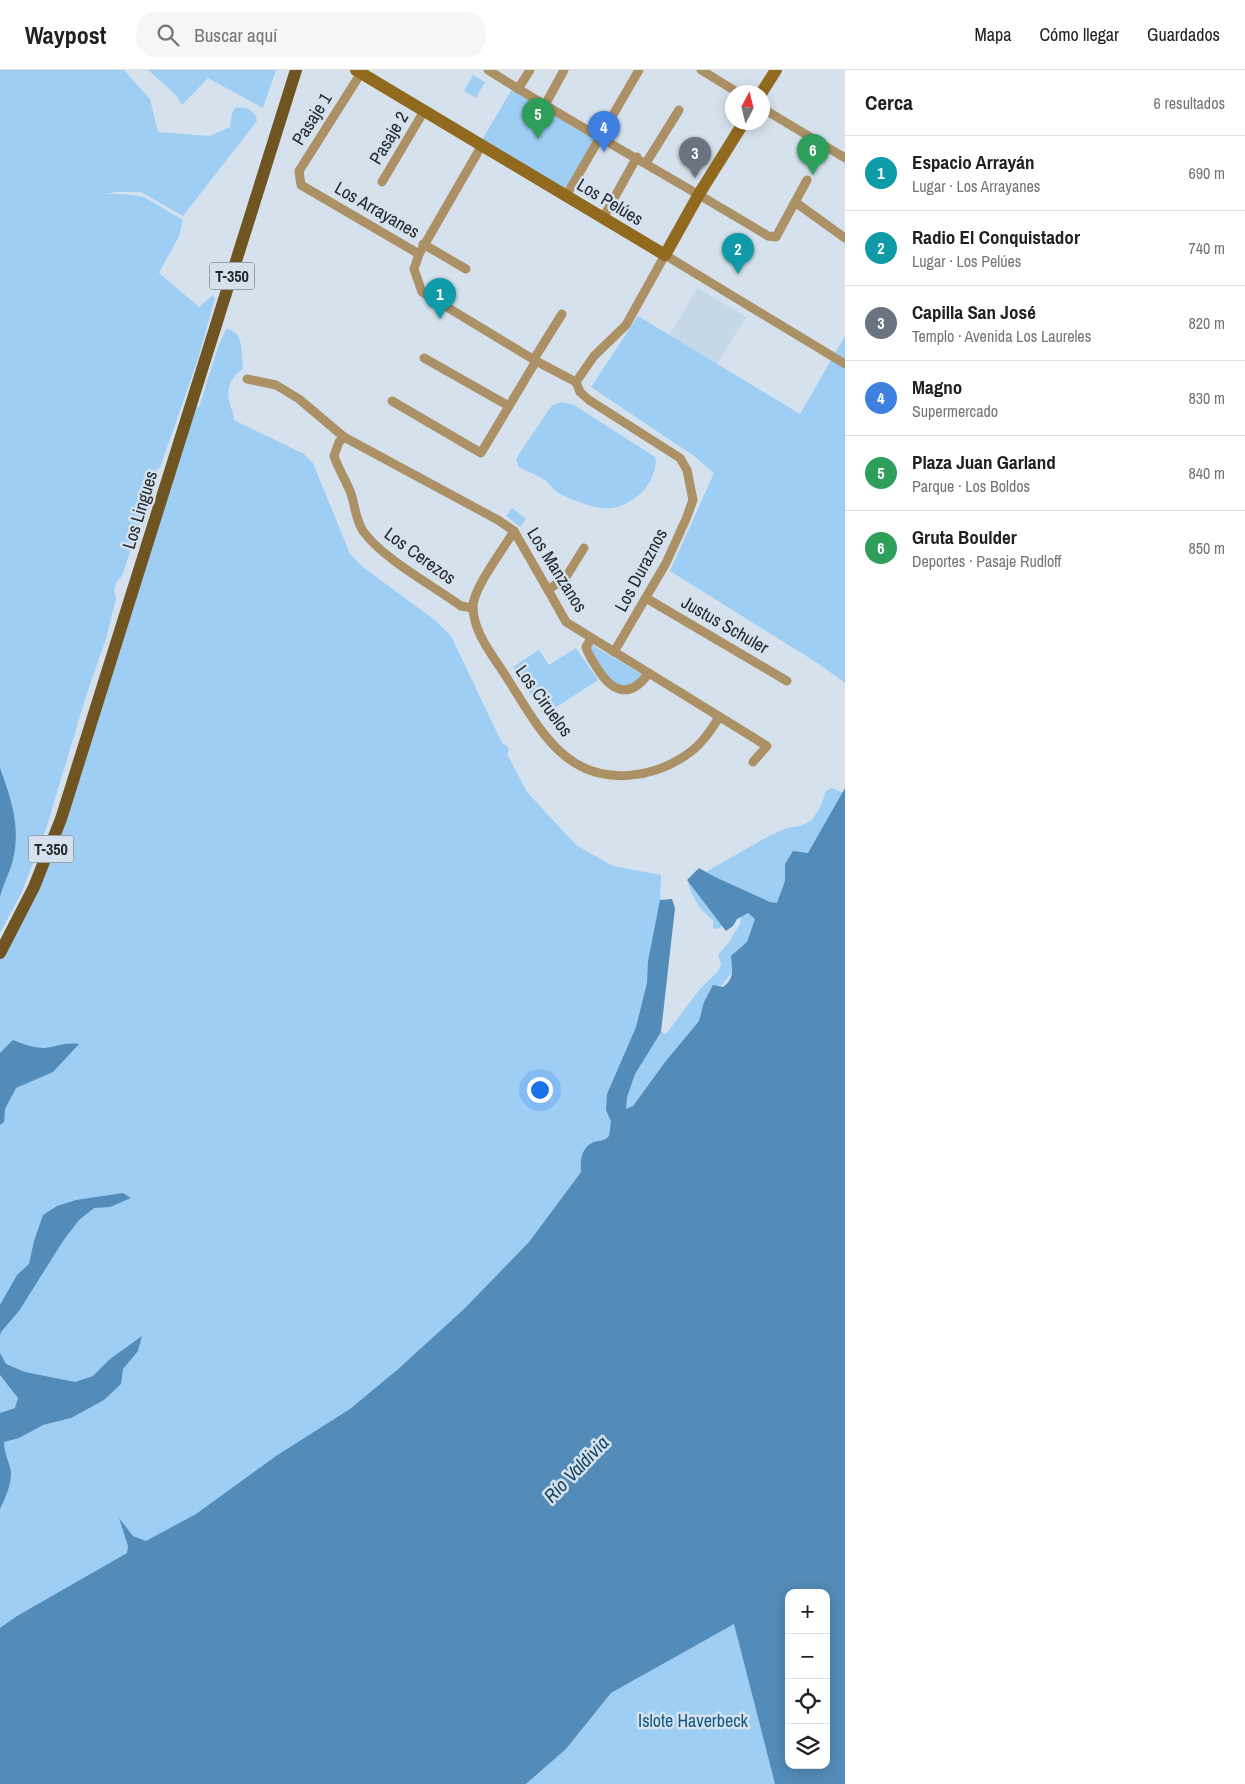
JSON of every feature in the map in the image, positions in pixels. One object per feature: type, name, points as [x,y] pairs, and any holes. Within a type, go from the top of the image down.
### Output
[{"type":"main road","name":"Los Lingues","points":[[0,953],[34,887],[61,819],[296,70]]},
{"type":"street","points":[[489,70],[518,89],[637,157],[768,236],[776,237],[807,180]]},
{"type":"street","points":[[518,89],[530,70]]},
{"type":"street","points":[[545,105],[564,70]]},
{"type":"street","points":[[566,196],[639,70]]},
{"type":"street","points":[[701,70],[726,85]]},
{"type":"street","points":[[766,85],[776,70]]},
{"type":"street","name":"Los Pelúes","points":[[358,71],[845,364]]},
{"type":"street","name":"Pasaje 1","points":[[300,185],[299,171],[358,71]]},
{"type":"street","points":[[646,163],[679,110]]},
{"type":"street","name":"Pasaje 2","points":[[382,182],[424,111]]},
{"type":"street","points":[[770,113],[845,158]]},
{"type":"street","points":[[576,382],[594,356],[626,324],[699,194],[739,130]]},
{"type":"street","points":[[419,254],[423,244],[482,146]]},
{"type":"street","points":[[603,218],[637,157]]},
{"type":"street","name":"Los Arrayanes","points":[[300,185],[419,254],[414,269],[422,292],[535,360],[576,382],[580,392],[589,400],[680,458],[686,470],[693,500]]},
{"type":"street","points":[[795,202],[845,238]]},
{"type":"street","points":[[423,244],[466,269]]},
{"type":"street","points":[[392,401],[481,453],[562,314]]},
{"type":"street","points":[[424,358],[509,406]]},
{"type":"street","name":"Los Manzanos","points":[[247,379],[276,385],[299,399],[344,437],[498,520],[514,531],[566,622],[591,640],[614,652],[767,746],[754,762]]},
{"type":"street","name":"Los Cerezos","points":[[344,437],[339,442],[334,456],[338,470],[350,492],[362,529],[370,540],[383,552],[460,606],[473,608]]},
{"type":"street","name":"Los Duraznos","points":[[614,652],[666,562],[693,500]]},
{"type":"street","points":[[473,608],[475,593],[514,531]]},
{"type":"street","points":[[548,590],[566,577],[584,548]]},
{"type":"street","name":"Justus Schuler","points":[[646,598],[788,681]]},
{"type":"street","name":"Los Ciruelos","points":[[473,608],[474,620],[481,637],[538,725],[564,755],[586,768],[600,774],[627,776],[663,768],[694,749],[712,729],[719,717]]},
{"type":"street","points":[[591,640],[586,647],[588,653],[610,686],[621,691],[634,688],[648,674]]},
{"type":"shaded area","points":[[698,288],[746,317],[717,364],[669,335]]},
{"type":"green space","points":[[0,70],[124,70],[150,99],[158,132],[210,136],[230,127],[232,113],[235,108],[246,108],[255,114],[257,121],[183,216],[141,192],[106,194],[144,197],[183,220],[179,236],[159,273],[199,307],[213,295],[215,299],[198,359],[160,468],[157,469],[122,576],[117,581],[114,591],[116,598],[106,639],[87,693],[46,829],[21,894],[0,933]]},
{"type":"green space","points":[[148,70],[276,70],[263,108],[208,78],[182,105],[176,95]]},
{"type":"green space","points":[[473,75],[485,82],[476,98],[464,91]]},
{"type":"green space","points":[[512,89],[595,139],[565,189],[482,140]]},
{"type":"green space","points":[[638,316],[800,414],[845,336],[845,683],[819,664],[670,571],[714,473],[694,456],[591,387]]},
{"type":"green space","points":[[226,329],[236,334],[242,350],[243,369],[233,378],[228,391],[234,420],[304,454],[313,463],[350,554],[363,567],[436,621],[451,636],[502,743],[507,746],[509,751],[507,754],[527,792],[576,845],[613,866],[661,875],[660,899],[664,902],[658,1038],[661,1032],[666,1034],[699,990],[719,970],[721,964],[718,955],[729,942],[741,922],[740,918],[737,917],[718,929],[713,928],[713,920],[697,903],[688,882],[769,836],[811,821],[820,808],[826,791],[832,788],[844,793],[792,895],[701,1012],[699,1021],[665,1062],[633,1106],[618,1119],[612,1127],[609,1136],[602,1141],[581,1168],[581,1172],[529,1242],[464,1309],[338,1421],[196,1514],[0,1634],[0,953],[32,891],[196,406],[199,407],[218,347]]},
{"type":"green space","points":[[562,402],[574,405],[655,457],[656,465],[652,478],[638,496],[624,505],[616,507],[600,508],[591,506],[560,494],[545,480],[519,467],[516,460],[519,454],[550,408]]},
{"type":"green space","points":[[512,508],[526,519],[520,527],[506,516]]},
{"type":"green space","points":[[592,645],[643,675],[641,680],[621,688],[610,683],[589,649]]},
{"type":"green space","points":[[576,648],[598,680],[544,715],[513,667],[539,650],[549,665]]},
{"type":"green space","name":"Islote Haverbeck","points":[[734,1623],[775,1784],[526,1784],[566,1749],[611,1693]]},
{"type":"water","points":[[0,768],[14,813],[16,836],[13,860],[0,897]]},
{"type":"water","name":"Río Valdivia","points":[[845,788],[845,1784],[775,1784],[734,1624],[611,1693],[566,1749],[526,1784],[0,1784],[0,1628],[17,1616],[127,1553],[128,1546],[119,1518],[133,1536],[146,1541],[196,1514],[276,1456],[350,1409],[397,1370],[464,1309],[529,1242],[581,1172],[581,1159],[586,1147],[609,1136],[611,1121],[606,1110],[607,1094],[636,1027],[647,983],[648,961],[660,900],[672,899],[675,908],[661,1032],[635,1074],[627,1097],[626,1109],[633,1106],[665,1062],[699,1021],[704,1002],[713,985],[723,987],[727,984],[732,973],[731,956],[747,942],[755,919],[748,913],[737,919],[733,926],[726,931],[687,880],[699,868],[770,902],[777,903],[785,881],[785,864],[793,851],[808,853]]},
{"type":"water","points":[[13,1040],[40,1048],[79,1044],[53,1072],[16,1088],[5,1109],[4,1122],[0,1125],[0,1053]]},
{"type":"water","points":[[123,1193],[131,1198],[110,1207],[94,1208],[79,1220],[63,1241],[19,1311],[1,1332],[0,1336],[0,1305],[17,1275],[29,1264],[34,1241],[43,1215],[57,1206],[76,1200]]},
{"type":"water","points":[[142,1336],[138,1351],[123,1369],[121,1384],[104,1400],[71,1418],[43,1425],[19,1438],[4,1442],[11,1478],[0,1509],[0,1413],[15,1408],[18,1398],[0,1375],[0,1353],[6,1364],[25,1372],[75,1382],[93,1376],[110,1359]]},
{"type":"place","name":"Plaza Juan Garland","points":[[538,139]]},
{"type":"place","name":"Magno","points":[[604,152]]},
{"type":"place","name":"Gruta Boulder","points":[[813,175]]},
{"type":"place","name":"Capilla San José","points":[[695,178]]},
{"type":"place","name":"Radio El Conquistador","points":[[738,274]]},
{"type":"place","name":"Espacio Arrayán","points":[[440,319]]}]
